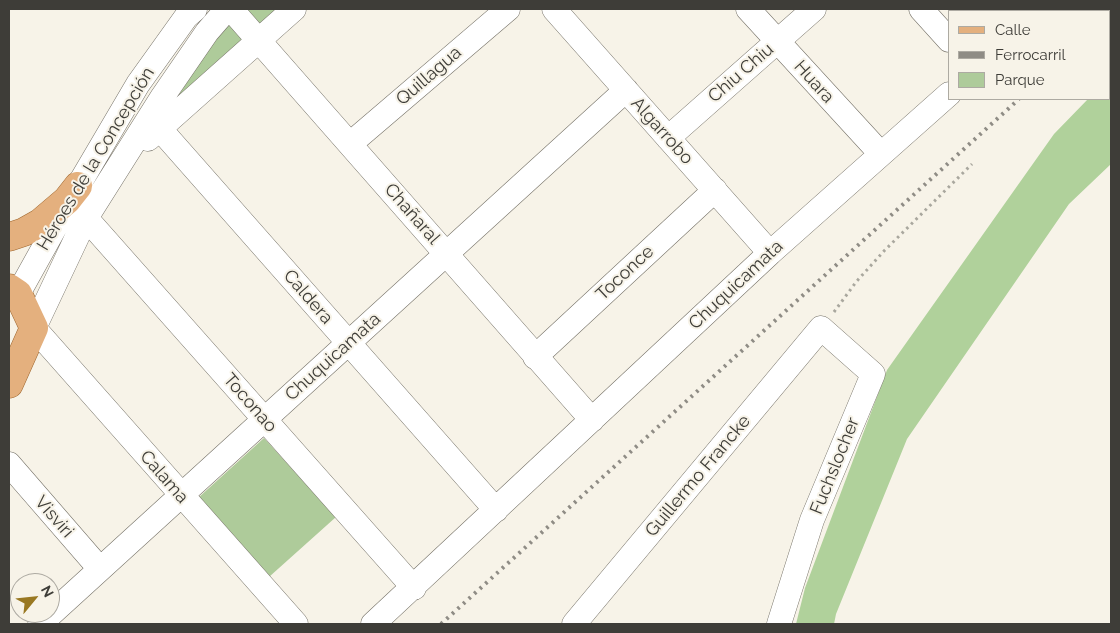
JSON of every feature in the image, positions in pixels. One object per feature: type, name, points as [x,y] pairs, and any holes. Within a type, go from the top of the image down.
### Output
[{"type":"main road","points":[[9,237],[24,232],[48,218],[67,200],[78,186]]},
{"type":"main road","points":[[11,304],[34,328]]},
{"type":"main road","name":"Héroes de la Concepción","points":[[9,384],[34,328]]},
{"type":"street","name":"Héroes de la Concepción","points":[[11,304],[138,84],[186,17],[195,9]]},
{"type":"street","name":"Héroes de la Concepción","points":[[34,328],[86,218],[121,160],[207,32],[227,9]]},
{"type":"street","name":"Chañaral","points":[[231,9],[592,420]]},
{"type":"street","name":"Héroes de la Concepción","points":[[121,160],[160,130],[294,9]]},
{"type":"street","name":"Quillagua","points":[[350,144],[508,9]]},
{"type":"street","name":"Algarrobo","points":[[554,9],[770,253]]},
{"type":"street","name":"Huara","points":[[748,9],[881,154]]},
{"type":"street","name":"Chiu Chiu","points":[[668,138],[814,9]]},
{"type":"street","points":[[921,9],[948,39]]},
{"type":"street","name":"Chuquicamata","points":[[40,624],[626,90]]},
{"type":"street","name":"Chuquicamata","points":[[373,624],[414,588],[770,253],[948,95]]},
{"type":"street","name":"Caldera","points":[[160,130],[496,510]]},
{"type":"street","name":"Toconce","points":[[536,357],[715,190]]},
{"type":"street","name":"Toconao","points":[[86,218],[414,588]]},
{"type":"street","name":"Calama","points":[[34,328],[296,624]]},
{"type":"street","name":"Guillermo Francke","points":[[574,624],[821,328]]},
{"type":"street","name":"Fuchslocher","points":[[779,624],[812,520],[872,374],[821,328]]},
{"type":"street","name":"Visviri","points":[[9,464],[100,569]]},
{"type":"path","points":[[821,328],[856,282],[884,251],[972,164]]},
{"type":"green space","points":[[238,9],[281,9],[174,102],[221,29]]},
{"type":"green space","points":[[1111,76],[1111,164],[1069,204],[907,439],[836,614],[834,624],[796,624],[805,588],[887,370],[1054,134],[1087,100],[1110,100]]},
{"type":"green space","points":[[264,438],[336,517],[269,577],[198,498]]},
{"type":"railway","points":[[441,624],[1018,100]]}]
